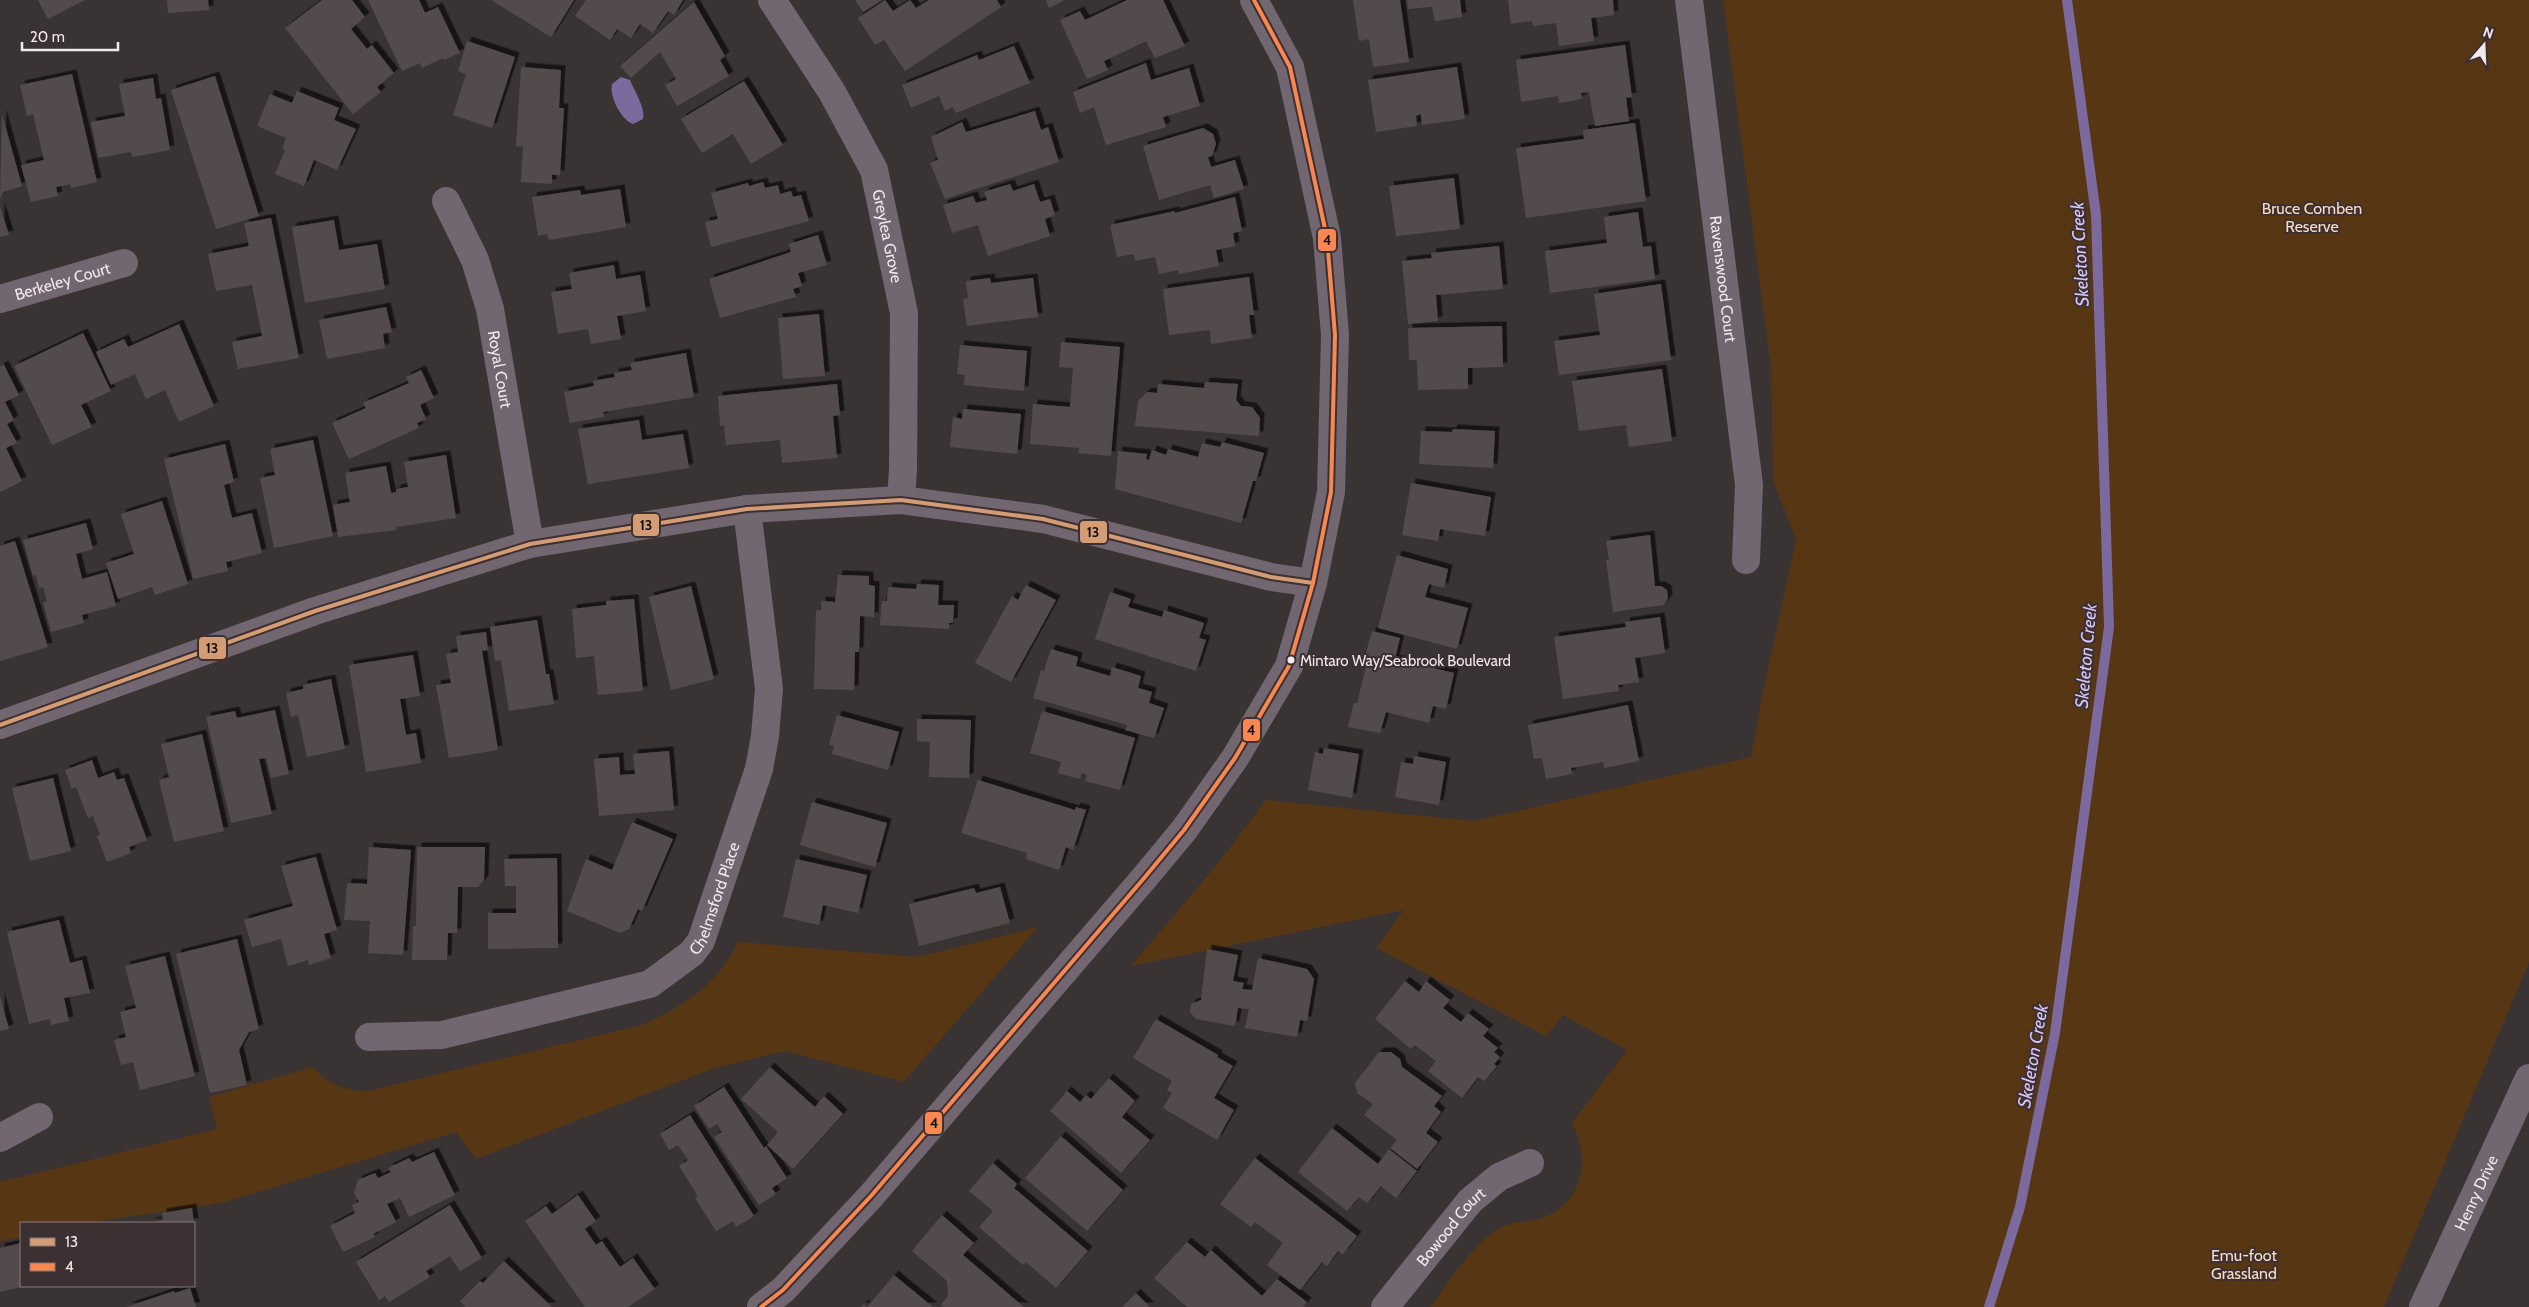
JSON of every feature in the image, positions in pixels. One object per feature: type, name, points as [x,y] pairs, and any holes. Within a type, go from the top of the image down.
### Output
[{"type":"street","name":"Greylea Grove","points":[[772,0],[832,92],[874,170],[904,313],[904,469],[900,500]]},
{"type":"street","points":[[761,1307],[783,1290],[871,1196],[1184,830],[1235,758],[1289,666],[1313,583],[1331,492],[1335,336],[1327,238],[1290,67],[1254,0]]},
{"type":"street","name":"Ravenswood Court","points":[[1689,0],[1749,485],[1746,560]]},
{"type":"street","name":"Royal Court","points":[[446,201],[475,260],[490,309],[530,544]]},
{"type":"street","name":"Berkeley Court","points":[[0,299],[124,262]]},
{"type":"street","points":[[0,725],[315,611],[530,544],[747,509],[900,500],[1043,519],[1271,577],[1313,583]]},
{"type":"street","name":"Chelmsford Place","points":[[369,1037],[442,1035],[650,984],[692,953],[701,941],[759,769],[765,736],[769,689],[747,509]]},
{"type":"street","name":"Henry Drive","points":[[2423,1307],[2529,1078]]},
{"type":"street","points":[[0,1138],[39,1117]]},
{"type":"street","name":"Bowood Court","points":[[1385,1307],[1470,1201],[1500,1177],[1530,1164]]},
{"type":"green space","points":[[1723,0],[2529,0],[2529,962],[2384,1307],[1430,1307],[1468,1257],[1494,1231],[1504,1226],[1538,1219],[1553,1213],[1565,1204],[1574,1193],[1579,1180],[1581,1152],[1578,1137],[1572,1123],[1627,1050],[1563,1015],[1546,1036],[1376,948],[1404,910],[1131,966],[1220,861],[1266,800],[1474,821],[1751,757],[1796,540],[1773,481],[1771,368]]},
{"type":"green space","points":[[1038,927],[904,1082],[785,1051],[715,1068],[476,1159],[456,1132],[222,1203],[94,1222],[20,1222],[20,1237],[0,1242],[0,1182],[217,1129],[209,1097],[312,1067],[331,1082],[344,1088],[368,1091],[642,1025],[698,993],[720,970],[738,942],[917,957]]},
{"type":"shaded area","points":[[621,77],[630,80],[643,110],[643,119],[633,124],[620,113],[612,95],[612,84]]},
{"type":"building","points":[[38,0],[85,0],[48,19]]},
{"type":"building","points":[[167,0],[208,0],[209,10],[168,13]]},
{"type":"building","points":[[322,0],[352,0],[365,17],[351,29],[367,49],[372,45],[394,73],[377,87],[381,92],[353,114],[285,28]]},
{"type":"building","points":[[368,0],[419,0],[425,13],[438,7],[460,53],[444,60],[443,58],[422,68],[420,63],[402,71]]},
{"type":"building","points":[[491,0],[574,0],[551,37]]},
{"type":"building","points":[[586,0],[683,0],[674,15],[668,11],[653,33],[640,24],[631,38],[617,29],[610,40],[575,16]]},
{"type":"building","points":[[855,0],[882,0],[863,12]]},
{"type":"building","points":[[885,0],[893,11],[910,0],[916,8],[929,0],[997,0],[1001,7],[905,71],[884,40],[875,45],[858,18]]},
{"type":"building","points":[[1046,0],[1065,0],[1049,8]]},
{"type":"building","points":[[1127,0],[1163,0],[1185,46],[1155,58],[1146,41],[1104,61],[1108,70],[1087,79],[1060,20],[1080,11],[1085,20]]},
{"type":"building","points":[[1353,0],[1400,0],[1409,62],[1373,67],[1369,39],[1359,41]]},
{"type":"building","points":[[1407,0],[1460,0],[1462,17],[1435,21],[1432,7],[1408,9]]},
{"type":"building","points":[[1508,0],[1613,0],[1614,15],[1591,18],[1594,41],[1559,46],[1556,23],[1533,26],[1532,21],[1511,24]]},
{"type":"building","points":[[694,2],[725,56],[720,60],[729,76],[677,106],[665,85],[676,79],[660,52],[631,78],[620,66]]},
{"type":"building","points":[[467,41],[515,57],[492,128],[453,115],[466,74],[458,71]]},
{"type":"building","points":[[1625,45],[1632,97],[1626,98],[1629,121],[1595,126],[1589,92],[1581,93],[1582,99],[1559,103],[1558,96],[1521,102],[1516,60]]},
{"type":"building","points":[[1014,46],[1030,83],[956,113],[953,107],[945,111],[939,96],[911,108],[902,85],[977,55],[979,60]]},
{"type":"building","points":[[1146,63],[1151,80],[1189,68],[1200,106],[1163,117],[1166,127],[1106,145],[1094,107],[1080,113],[1073,92]]},
{"type":"building","points":[[521,67],[561,70],[559,108],[564,108],[560,175],[552,175],[552,184],[521,182],[523,147],[516,146]]},
{"type":"building","points":[[1457,67],[1465,119],[1422,125],[1421,114],[1416,116],[1417,126],[1376,132],[1368,80]]},
{"type":"building","points":[[72,74],[97,182],[71,188],[70,184],[56,187],[58,196],[31,202],[21,165],[44,160],[33,114],[27,116],[20,85]]},
{"type":"building","points":[[215,76],[259,216],[216,229],[171,90]]},
{"type":"building","points":[[153,78],[156,99],[161,98],[170,150],[132,157],[131,152],[98,158],[91,122],[125,116],[119,84]]},
{"type":"building","points":[[744,81],[783,145],[751,164],[733,134],[702,153],[681,119]]},
{"type":"building","points":[[297,91],[339,108],[334,120],[356,129],[337,170],[314,160],[304,186],[275,174],[285,150],[282,149],[286,138],[257,126],[270,94],[292,103]]},
{"type":"building","points":[[1035,111],[1041,130],[1048,127],[1059,162],[945,199],[930,163],[938,160],[931,137],[962,122],[966,132]]},
{"type":"building","points":[[2,114],[22,186],[3,192],[0,199]]},
{"type":"building","points":[[1635,123],[1646,201],[1526,218],[1516,148],[1584,139],[1583,130]]},
{"type":"building","points":[[1203,128],[1213,134],[1216,144],[1212,156],[1208,157],[1211,167],[1235,160],[1244,189],[1214,198],[1210,185],[1159,200],[1143,146]]},
{"type":"building","points":[[1454,178],[1460,229],[1396,236],[1389,186]]},
{"type":"building","points":[[763,182],[765,188],[778,185],[780,194],[791,191],[793,197],[801,195],[809,221],[711,247],[705,222],[718,219],[711,193],[748,183],[749,186]]},
{"type":"building","points":[[1010,184],[1013,191],[1034,184],[1040,202],[1050,199],[1055,215],[1045,219],[1050,236],[988,256],[978,225],[952,233],[943,205],[973,196],[976,203],[987,200],[984,192]]},
{"type":"building","points":[[620,189],[626,227],[549,240],[547,234],[538,236],[532,197],[580,190],[581,195]]},
{"type":"building","points":[[1235,197],[1242,231],[1233,233],[1235,246],[1216,250],[1219,266],[1179,274],[1178,270],[1159,274],[1155,257],[1135,261],[1134,254],[1117,257],[1110,225],[1175,211],[1175,213]]},
{"type":"building","points":[[0,206],[9,235],[0,237]]},
{"type":"building","points":[[1638,212],[1643,247],[1651,246],[1655,279],[1550,293],[1545,251],[1607,243],[1604,217]]},
{"type":"building","points":[[271,218],[299,358],[238,369],[232,342],[262,336],[252,285],[216,291],[208,254],[249,246],[244,223]]},
{"type":"building","points":[[334,220],[339,250],[377,244],[385,289],[305,303],[292,227]]},
{"type":"building","points":[[818,235],[827,265],[798,273],[802,286],[793,289],[796,297],[720,318],[709,279],[791,252],[789,244]]},
{"type":"building","points":[[1499,246],[1503,289],[1436,295],[1438,321],[1408,324],[1402,261],[1432,258],[1431,253]]},
{"type":"building","points":[[614,265],[616,279],[640,275],[646,311],[617,316],[621,339],[591,344],[588,329],[558,334],[551,292],[572,289],[569,273]]},
{"type":"building","points":[[1249,277],[1254,315],[1249,315],[1252,338],[1211,344],[1210,330],[1169,335],[1163,289]]},
{"type":"building","points":[[990,278],[991,283],[1033,278],[1038,317],[967,326],[963,299],[968,298],[966,281]]},
{"type":"building","points":[[1661,284],[1671,360],[1559,375],[1554,341],[1600,335],[1594,294]]},
{"type":"building","points":[[386,307],[392,332],[383,334],[385,348],[327,359],[319,320]]},
{"type":"building","points":[[819,314],[825,376],[783,379],[778,318]]},
{"type":"building","points":[[179,324],[214,406],[179,422],[165,390],[146,399],[135,374],[111,385],[96,352],[124,339],[128,347]]},
{"type":"building","points":[[1502,326],[1503,367],[1468,368],[1468,389],[1418,390],[1417,360],[1409,360],[1408,328]]},
{"type":"building","points":[[83,333],[111,391],[81,405],[92,427],[52,445],[14,366]]},
{"type":"building","points":[[1061,342],[1120,347],[1111,456],[1078,453],[1079,448],[1030,444],[1033,404],[1070,407],[1073,368],[1059,367]]},
{"type":"building","points":[[960,345],[1027,351],[1024,391],[964,385],[965,375],[957,374]]},
{"type":"building","points":[[686,353],[694,397],[603,412],[604,417],[570,423],[564,392],[594,386],[593,381],[615,377],[614,373],[632,370],[630,363]]},
{"type":"building","points":[[4,365],[19,395],[5,402],[14,420],[7,424],[17,443],[6,448],[22,481],[0,492],[0,367]]},
{"type":"building","points":[[1662,369],[1672,441],[1629,447],[1626,425],[1579,431],[1572,381]]},
{"type":"building","points":[[421,370],[434,398],[420,405],[426,419],[417,423],[419,428],[349,459],[332,423],[366,408],[363,403],[409,383],[406,377]]},
{"type":"building","points":[[1205,382],[1238,384],[1236,400],[1241,406],[1252,407],[1260,418],[1259,436],[1135,426],[1138,401],[1147,392],[1157,393],[1158,384],[1204,388]]},
{"type":"building","points":[[837,384],[840,415],[833,416],[837,458],[782,463],[780,440],[726,445],[724,425],[720,426],[718,396]]},
{"type":"building","points":[[963,409],[1021,414],[1017,454],[950,447],[953,417],[962,419]]},
{"type":"building","points":[[639,420],[642,440],[683,434],[689,468],[588,484],[578,429]]},
{"type":"building","points":[[1453,429],[1495,431],[1493,468],[1419,464],[1421,431],[1452,432]]},
{"type":"building","points":[[313,440],[333,536],[274,548],[260,478],[275,475],[270,449]]},
{"type":"building","points":[[1222,442],[1264,453],[1256,481],[1253,481],[1241,523],[1115,489],[1118,451],[1147,454],[1146,459],[1149,460],[1152,450],[1166,455],[1168,449],[1198,457],[1202,443],[1220,447]]},
{"type":"building","points":[[225,444],[234,482],[224,485],[232,518],[252,513],[262,553],[226,562],[228,571],[193,579],[164,459]]},
{"type":"building","points":[[446,455],[456,518],[396,527],[397,530],[338,537],[333,505],[350,502],[345,473],[386,466],[391,493],[396,492],[396,489],[408,487],[404,462]]},
{"type":"building","points":[[1411,483],[1491,497],[1485,536],[1440,529],[1438,541],[1402,535]]},
{"type":"building","points":[[162,501],[188,584],[155,595],[152,587],[118,599],[106,563],[134,554],[121,514]]},
{"type":"building","points":[[86,523],[93,549],[76,554],[82,579],[107,572],[116,606],[82,615],[84,623],[51,632],[43,602],[47,601],[43,587],[39,588],[36,575],[33,576],[23,540]]},
{"type":"building","points":[[1650,535],[1655,586],[1661,586],[1667,590],[1668,598],[1664,605],[1613,612],[1606,560],[1609,560],[1606,541]]},
{"type":"building","points":[[15,541],[48,647],[0,661],[0,546]]},
{"type":"building","points":[[1397,555],[1448,569],[1444,588],[1429,584],[1425,597],[1468,608],[1457,649],[1378,628]]},
{"type":"building","points":[[838,575],[869,576],[869,585],[875,586],[874,617],[860,616],[859,652],[855,652],[854,690],[814,689],[816,610],[821,610],[821,601],[835,602]]},
{"type":"building","points":[[917,584],[939,585],[938,605],[954,605],[953,623],[949,623],[949,629],[880,625],[882,601],[887,601],[888,587],[916,589]]},
{"type":"building","points":[[1026,585],[1056,600],[1011,682],[975,663],[1012,596],[1018,600]]},
{"type":"building","points":[[691,586],[714,679],[671,690],[649,597]]},
{"type":"building","points":[[1110,592],[1131,599],[1128,607],[1162,617],[1164,610],[1204,623],[1199,638],[1206,640],[1196,671],[1095,639]]},
{"type":"building","points":[[634,599],[643,691],[598,695],[594,656],[576,658],[572,609],[606,605],[606,601]]},
{"type":"building","points":[[1660,617],[1665,653],[1635,658],[1639,682],[1618,685],[1619,691],[1563,699],[1554,637],[1626,627],[1625,622]]},
{"type":"building","points":[[537,620],[546,674],[549,674],[554,704],[509,711],[501,660],[495,661],[490,627]]},
{"type":"building","points":[[1372,631],[1400,638],[1395,659],[1454,673],[1446,709],[1433,706],[1429,723],[1386,712],[1380,733],[1348,727],[1354,703],[1357,703],[1369,654],[1366,653]]},
{"type":"building","points":[[486,632],[488,650],[482,651],[498,750],[449,758],[436,685],[451,683],[446,654],[458,652],[456,636]]},
{"type":"building","points":[[1051,649],[1078,657],[1076,666],[1110,676],[1112,667],[1141,676],[1138,688],[1152,692],[1149,703],[1164,708],[1154,738],[1125,730],[1127,725],[1033,698],[1041,670],[1044,671]]},
{"type":"building","points":[[413,655],[420,696],[400,699],[406,735],[416,733],[421,763],[366,772],[349,665]]},
{"type":"building","points":[[331,679],[345,749],[307,757],[298,715],[291,717],[286,693],[303,689],[303,685]]},
{"type":"building","points":[[1628,705],[1639,761],[1604,768],[1603,762],[1571,768],[1572,774],[1546,779],[1542,758],[1534,759],[1528,725]]},
{"type":"building","points":[[275,710],[289,774],[271,778],[266,758],[259,759],[272,814],[231,823],[206,717],[235,711],[237,718]]},
{"type":"building","points":[[1042,711],[1135,738],[1120,790],[1085,781],[1087,775],[1082,773],[1080,779],[1058,773],[1061,762],[1030,753]]},
{"type":"building","points":[[837,715],[899,732],[888,770],[832,754],[834,746],[829,745]]},
{"type":"building","points":[[917,719],[971,720],[969,778],[929,777],[930,742],[917,741]]},
{"type":"building","points":[[202,734],[224,831],[174,842],[159,780],[169,777],[161,744]]},
{"type":"building","points":[[1324,748],[1359,754],[1352,798],[1308,790],[1315,752],[1323,754]]},
{"type":"building","points":[[669,751],[674,810],[599,816],[594,759],[619,757],[620,775],[635,774],[633,754]]},
{"type":"building","points":[[1414,756],[1446,762],[1439,805],[1395,797],[1401,762],[1413,764]]},
{"type":"building","points":[[92,760],[98,778],[114,772],[117,780],[124,778],[147,840],[129,847],[131,853],[107,862],[97,836],[100,835],[93,816],[88,818],[76,787],[72,789],[65,770]]},
{"type":"building","points":[[53,778],[71,851],[30,861],[12,788]]},
{"type":"building","points":[[978,780],[1075,810],[1076,807],[1086,810],[1073,850],[1066,847],[1059,870],[1026,859],[1027,853],[961,833]]},
{"type":"building","points":[[812,802],[887,823],[875,867],[800,845]]},
{"type":"building","points":[[632,822],[673,839],[642,911],[638,909],[629,929],[620,933],[567,911],[586,859],[612,870]]},
{"type":"building","points":[[369,847],[411,850],[403,955],[368,953],[370,921],[344,920],[347,883],[367,884]]},
{"type":"building","points":[[417,847],[485,847],[484,880],[478,887],[458,887],[457,933],[448,933],[447,960],[412,960],[413,926],[416,926]]},
{"type":"building","points":[[316,857],[337,930],[324,934],[331,958],[309,965],[308,960],[288,966],[281,939],[252,947],[244,920],[293,906],[281,866]]},
{"type":"building","points":[[557,858],[558,948],[488,949],[488,913],[516,913],[516,886],[505,886],[504,859]]},
{"type":"building","points":[[796,859],[867,875],[858,913],[823,905],[819,925],[783,917]]},
{"type":"building","points":[[1000,887],[1010,923],[919,946],[909,904],[974,888],[976,893]]},
{"type":"building","points":[[59,920],[70,963],[82,960],[90,993],[64,998],[69,1021],[51,1025],[50,1019],[29,1024],[7,932]]},
{"type":"building","points":[[237,939],[259,1029],[249,1032],[239,1050],[247,1085],[210,1093],[176,954]]},
{"type":"building","points":[[1207,949],[1238,955],[1233,981],[1244,983],[1242,989],[1252,990],[1258,958],[1307,969],[1314,979],[1307,1021],[1300,1020],[1297,1037],[1245,1028],[1249,1009],[1238,1008],[1235,1026],[1196,1019],[1190,1012],[1191,1004],[1201,1000]]},
{"type":"building","points":[[165,956],[195,1076],[140,1090],[133,1062],[121,1065],[114,1040],[126,1037],[120,1012],[136,1008],[125,966]]},
{"type":"building","points":[[1405,981],[1419,992],[1426,981],[1450,1000],[1443,1008],[1461,1022],[1468,1013],[1489,1029],[1483,1036],[1498,1048],[1494,1052],[1500,1057],[1494,1064],[1497,1066],[1484,1081],[1478,1077],[1462,1098],[1428,1071],[1436,1061],[1415,1045],[1411,1049],[1375,1019]]},
{"type":"building","points":[[0,996],[9,1029],[0,1031]]},
{"type":"building","points":[[1156,1019],[1218,1055],[1217,1057],[1233,1066],[1214,1098],[1234,1110],[1217,1140],[1163,1108],[1172,1093],[1167,1090],[1172,1081],[1133,1058]]},
{"type":"building","points":[[1379,1052],[1391,1052],[1400,1059],[1402,1067],[1442,1096],[1434,1106],[1441,1112],[1426,1133],[1438,1142],[1417,1169],[1390,1148],[1397,1140],[1364,1115],[1373,1104],[1357,1093],[1355,1083]]},
{"type":"building","points":[[770,1067],[815,1107],[824,1096],[843,1114],[793,1169],[767,1145],[778,1132],[741,1099]]},
{"type":"building","points":[[1109,1078],[1135,1101],[1122,1117],[1150,1140],[1121,1173],[1050,1111],[1067,1091],[1080,1102],[1086,1095],[1091,1099]]},
{"type":"building","points":[[724,1087],[764,1148],[766,1146],[787,1178],[772,1188],[776,1194],[759,1205],[714,1137],[722,1132],[717,1124],[709,1129],[694,1106]]},
{"type":"building","points":[[690,1115],[754,1216],[736,1227],[733,1221],[716,1231],[695,1198],[698,1196],[679,1166],[688,1160],[678,1145],[669,1150],[660,1134]]},
{"type":"building","points":[[1332,1128],[1378,1164],[1389,1149],[1417,1171],[1396,1198],[1381,1186],[1367,1203],[1359,1197],[1347,1211],[1298,1172]]},
{"type":"building","points":[[1061,1136],[1123,1190],[1087,1231],[1025,1178]]},
{"type":"building","points":[[434,1152],[455,1195],[409,1217],[400,1198],[387,1204],[396,1222],[373,1234],[375,1237],[343,1252],[330,1226],[355,1213],[352,1205],[359,1202],[354,1193],[358,1180],[375,1173],[378,1178],[391,1172],[388,1168],[409,1158],[412,1162]]},
{"type":"building","points":[[1255,1158],[1357,1236],[1343,1254],[1338,1251],[1327,1266],[1322,1262],[1300,1290],[1267,1265],[1283,1243],[1255,1222],[1251,1227],[1220,1204]]},
{"type":"building","points":[[993,1163],[1017,1184],[1014,1188],[1088,1251],[1056,1288],[1026,1262],[1023,1265],[979,1227],[993,1211],[969,1191]]},
{"type":"building","points":[[578,1195],[596,1221],[585,1229],[596,1245],[602,1241],[620,1267],[633,1258],[655,1289],[628,1307],[585,1307],[525,1221],[546,1206],[552,1214]]},
{"type":"building","points":[[450,1205],[482,1258],[460,1271],[450,1256],[426,1271],[430,1277],[389,1302],[385,1296],[379,1300],[356,1262]]},
{"type":"building","points":[[192,1208],[194,1222],[153,1222],[163,1220],[162,1213]]},
{"type":"building","points":[[942,1215],[974,1243],[963,1255],[1024,1307],[944,1307],[941,1305],[948,1296],[947,1281],[912,1251]]},
{"type":"building","points":[[1187,1242],[1205,1257],[1211,1250],[1262,1296],[1277,1279],[1307,1302],[1303,1307],[1187,1307],[1154,1278]]},
{"type":"building","points":[[20,1243],[21,1287],[0,1292],[0,1248]]},
{"type":"building","points":[[504,1261],[552,1307],[466,1307],[460,1301],[480,1281],[483,1283]]},
{"type":"building","points":[[894,1275],[933,1307],[867,1307]]},
{"type":"building","points":[[190,1288],[196,1307],[126,1307],[174,1291],[175,1293]]},
{"type":"building","points":[[1136,1293],[1150,1307],[1122,1307]]},
{"type":"waterway","name":"Skeleton Creek","points":[[1989,1307],[2020,1207],[2055,1033],[2109,627],[2096,215],[2067,0]]},
{"type":"transit line","name":"4","points":[[761,1307],[783,1290],[871,1196],[1184,830],[1235,758],[1289,666],[1313,583],[1331,492],[1335,335],[1327,238],[1290,67],[1254,0]]},
{"type":"transit line","name":"13","points":[[0,725],[315,611],[530,544],[747,509],[901,500],[1043,519],[1271,577],[1313,583]]},
{"type":"place","name":"Mintaro Way/Seabrook Boulevard","points":[[1291,660]]},
{"type":"park label","name":"Bruce Comben Reserve","points":[[2312,217]]},
{"type":"park label","name":"Emu-foot Grassland","points":[[2244,1264]]}]
